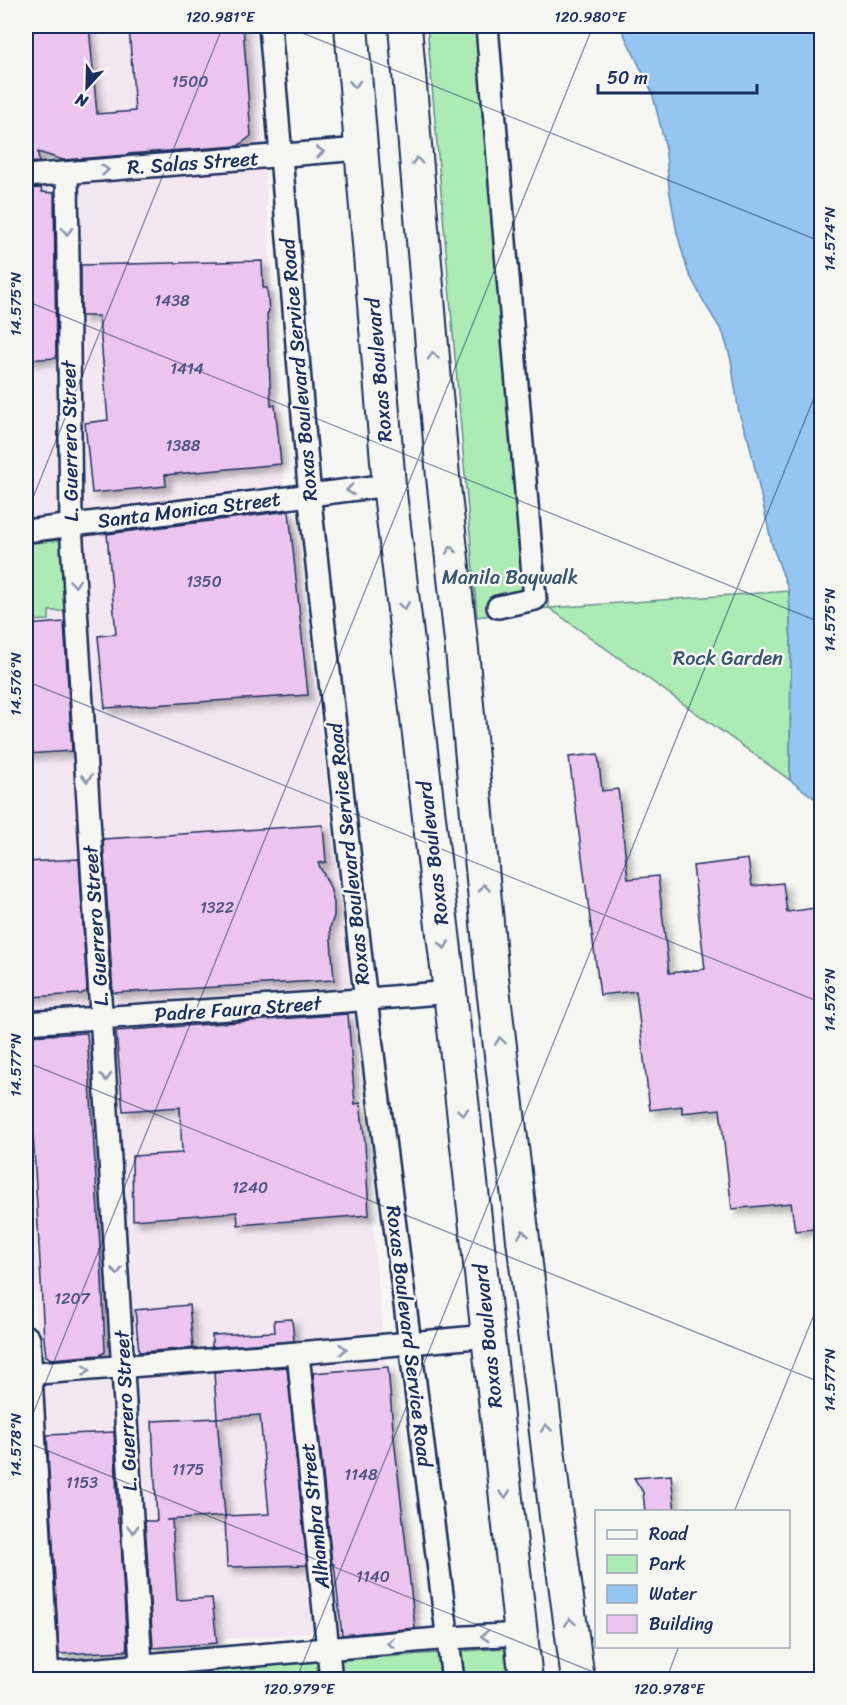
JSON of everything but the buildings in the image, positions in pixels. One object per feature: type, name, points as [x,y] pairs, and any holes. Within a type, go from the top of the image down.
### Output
[{"type":"highway","name":"Roxas Boulevard","points":[[351,26],[389,485],[450,992],[526,1680]]},
{"type":"highway","points":[[405,26],[443,477],[463,661],[493,988],[556,1516],[578,1680]]},
{"type":"main road","points":[[26,1340],[26,1374],[45,1677]]},
{"type":"street","name":"Roxas Boulevard Service Road","points":[[270,26],[310,495],[365,1000],[453,1680]]},
{"type":"street","points":[[487,26],[535,599],[498,607]]},
{"type":"street","name":"R. Salas Street","points":[[26,176],[360,149]]},
{"type":"street","name":"L. Guerrero Street","points":[[67,173],[71,525],[142,1673]]},
{"type":"street","name":"Santa Monica Street","points":[[26,531],[389,485]]},
{"type":"street","name":"Padre Faura Street","points":[[26,1023],[450,992]]},
{"type":"street","points":[[26,1374],[488,1336]]},
{"type":"street","name":"Alhambra Street","points":[[298,1353],[331,1680]]},
{"type":"street","points":[[45,1677],[142,1673],[328,1649],[521,1634]]},
{"type":"shaded area","points":[[26,26],[256,26],[284,488],[26,523]]},
{"type":"shaded area","points":[[293,507],[351,988],[382,1331],[422,1626],[153,1644],[60,1646],[38,1356],[26,1112],[26,538]]},
{"type":"green space","name":"Manila Baywalk","points":[[427,26],[493,26],[510,224],[549,608],[477,617]]},
{"type":"green space","points":[[62,540],[66,611],[49,611],[49,620],[26,621],[26,544]]},
{"type":"green space","name":"Rock Garden","points":[[789,591],[790,780],[549,608]]},
{"type":"green space","points":[[504,1648],[508,1679],[75,1680]]},
{"type":"water","points":[[620,26],[821,26],[821,803],[790,780],[789,591],[772,545],[749,442],[739,413],[731,360],[723,333],[688,272],[677,233],[669,188],[665,144],[652,92]]}]
